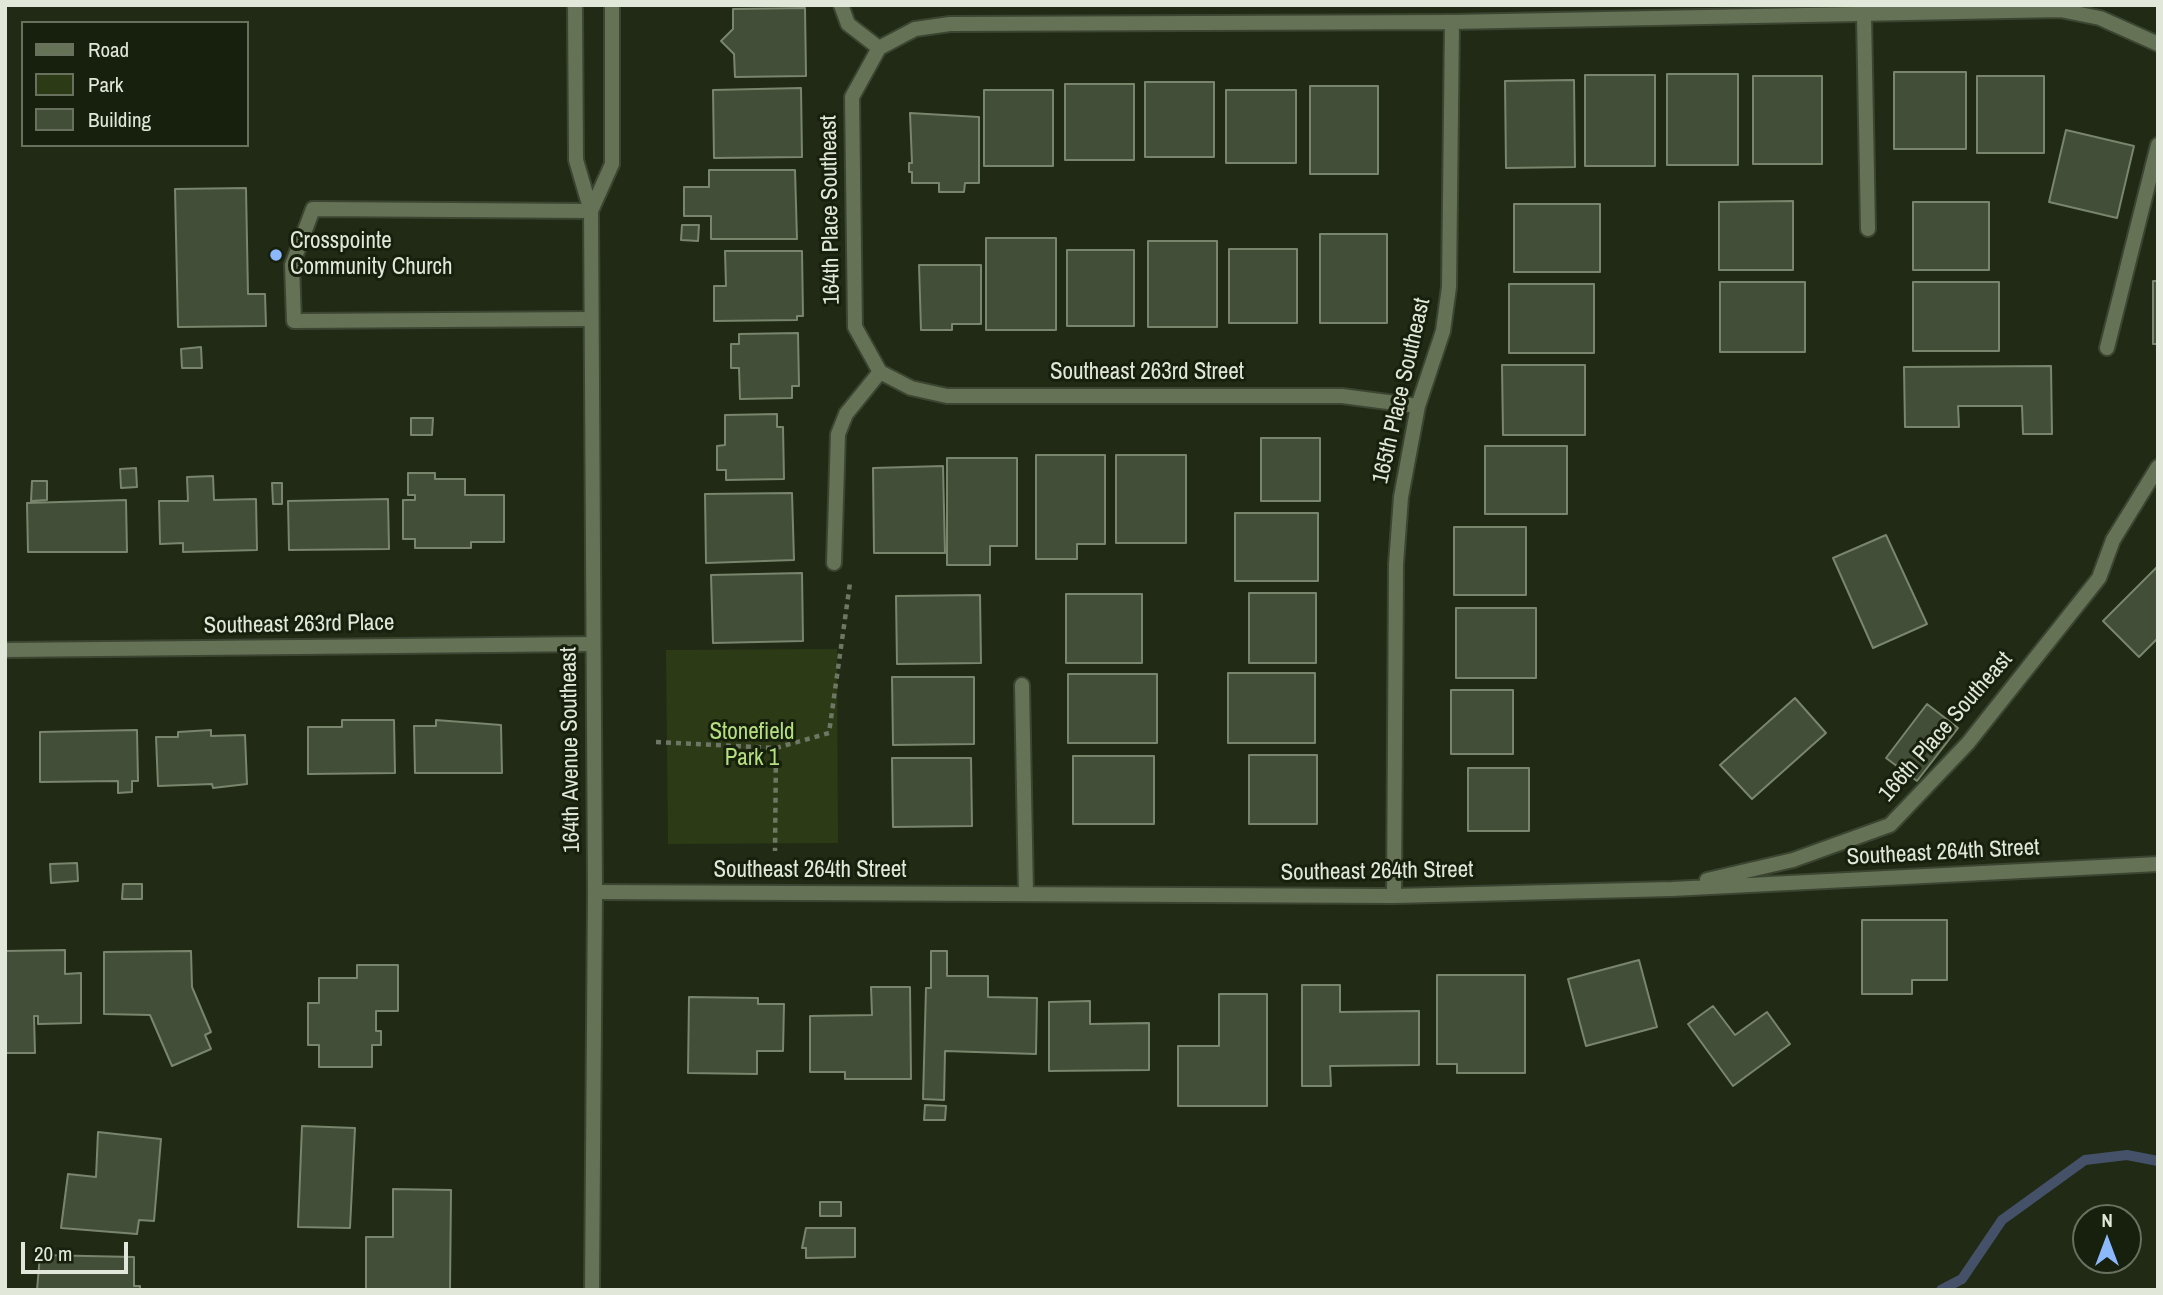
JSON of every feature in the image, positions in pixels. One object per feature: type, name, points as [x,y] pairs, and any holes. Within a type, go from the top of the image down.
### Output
[{"type":"street","name":"164th Avenue Southeast","points":[[575,5],[576,160],[591,211],[592,644],[596,892],[593,1290]]},
{"type":"street","name":"164th Avenue Southeast","points":[[591,211],[612,164],[612,5]]},
{"type":"street","points":[[841,5],[848,24],[879,48],[915,29],[950,24],[1452,22],[1864,10],[2060,10],[2100,18],[2158,44]]},
{"type":"street","points":[[1864,10],[1868,229]]},
{"type":"street","name":"165th Place Southeast","points":[[1394,896],[1396,564],[1401,497],[1418,407],[1443,331],[1449,287],[1452,22]]},
{"type":"street","name":"164th Place Southeast","points":[[879,48],[852,97],[855,327],[880,372]]},
{"type":"street","points":[[2107,348],[2158,145]]},
{"type":"street","points":[[591,211],[313,209],[292,265],[294,321],[591,319]]},
{"type":"street","points":[[834,563],[838,434],[846,414],[880,372]]},
{"type":"street","name":"Southeast 263rd Street","points":[[880,372],[911,388],[947,396],[1342,396],[1418,407]]},
{"type":"street","name":"166th Place Southeast","points":[[1672,889],[1793,860],[1890,825],[1968,743],[2099,578],[2113,540],[2158,467]]},
{"type":"street","name":"Southeast 263rd Place","points":[[5,650],[592,644]]},
{"type":"street","points":[[1022,685],[1026,894]]},
{"type":"street","name":"Southeast 264th Street","points":[[596,892],[1394,896],[1672,889],[2158,864]]},
{"type":"path","points":[[656,742],[776,748],[829,733],[851,564],[834,563]]},
{"type":"path","points":[[775,851],[776,748]]},
{"type":"green space","name":"Stonefield Park 1","points":[[837,649],[838,843],[668,844],[666,650]]},
{"type":"building","points":[[805,8],[806,76],[735,77],[734,54],[721,41],[733,29],[733,9]]},
{"type":"building","points":[[1894,72],[1966,72],[1966,149],[1894,149]]},
{"type":"building","points":[[1667,74],[1738,74],[1738,165],[1667,165]]},
{"type":"building","points":[[1585,75],[1655,75],[1655,166],[1585,166]]},
{"type":"building","points":[[1753,76],[1822,76],[1822,164],[1753,164]]},
{"type":"building","points":[[1977,76],[2044,76],[2044,153],[1977,153]]},
{"type":"building","points":[[1574,80],[1575,167],[1506,168],[1505,81]]},
{"type":"building","points":[[1145,82],[1214,82],[1214,157],[1145,157]]},
{"type":"building","points":[[1065,84],[1134,84],[1134,160],[1065,160]]},
{"type":"building","points":[[1310,86],[1378,86],[1378,174],[1310,174]]},
{"type":"building","points":[[801,88],[802,157],[714,158],[713,90]]},
{"type":"building","points":[[984,90],[1053,90],[1053,166],[984,166]]},
{"type":"building","points":[[1226,90],[1296,90],[1296,163],[1226,163]]},
{"type":"building","points":[[910,113],[979,117],[979,183],[965,183],[964,192],[939,192],[939,183],[912,183],[912,172],[909,172],[909,163],[912,163]]},
{"type":"building","points":[[2066,130],[2134,146],[2117,218],[2049,202]]},
{"type":"building","points":[[709,170],[795,170],[797,239],[711,239],[711,216],[684,216],[684,187],[709,187]]},
{"type":"building","points":[[246,188],[248,294],[265,294],[266,326],[178,327],[175,189]]},
{"type":"building","points":[[1793,201],[1793,270],[1719,270],[1719,202]]},
{"type":"building","points":[[1913,202],[1989,202],[1989,270],[1913,270]]},
{"type":"building","points":[[1514,204],[1600,204],[1600,272],[1514,272]]},
{"type":"building","points":[[682,225],[699,225],[698,241],[681,240]]},
{"type":"building","points":[[1320,234],[1387,234],[1387,323],[1320,323]]},
{"type":"building","points":[[986,238],[1056,238],[1056,330],[986,330]]},
{"type":"building","points":[[1148,241],[1217,241],[1217,327],[1148,327]]},
{"type":"building","points":[[1229,249],[1297,249],[1297,323],[1229,323]]},
{"type":"building","points":[[1067,250],[1134,250],[1134,326],[1067,326]]},
{"type":"building","points":[[725,251],[802,251],[803,316],[797,316],[797,320],[714,321],[714,286],[726,286]]},
{"type":"building","points":[[919,265],[981,265],[981,324],[952,324],[952,330],[921,330]]},
{"type":"building","points":[[2153,281],[2158,281],[2158,344],[2153,344]]},
{"type":"building","points":[[1720,282],[1805,282],[1805,352],[1720,352]]},
{"type":"building","points":[[1913,282],[1999,282],[1999,351],[1913,351]]},
{"type":"building","points":[[1509,284],[1594,284],[1594,353],[1509,353]]},
{"type":"building","points":[[798,333],[799,386],[792,386],[792,398],[740,399],[739,368],[731,368],[731,344],[739,344],[739,334]]},
{"type":"building","points":[[201,347],[202,368],[182,368],[181,349]]},
{"type":"building","points":[[1502,365],[1585,365],[1585,435],[1503,435]]},
{"type":"building","points":[[2051,366],[2052,434],[2023,434],[2022,406],[1958,406],[1959,427],[1905,427],[1904,367]]},
{"type":"building","points":[[777,414],[777,427],[783,427],[784,479],[726,480],[726,470],[717,470],[717,446],[725,445],[725,415]]},
{"type":"building","points":[[411,418],[433,418],[432,435],[411,435]]},
{"type":"building","points":[[1261,438],[1320,438],[1320,501],[1261,501]]},
{"type":"building","points":[[1485,446],[1567,446],[1567,514],[1485,514]]},
{"type":"building","points":[[1036,455],[1105,455],[1105,544],[1077,544],[1077,559],[1036,559]]},
{"type":"building","points":[[1116,455],[1186,455],[1186,543],[1116,543]]},
{"type":"building","points":[[947,458],[1017,458],[1017,546],[990,546],[990,565],[947,565]]},
{"type":"building","points":[[943,466],[945,553],[874,553],[873,468]]},
{"type":"building","points":[[136,468],[137,487],[121,488],[120,469]]},
{"type":"building","points":[[408,473],[435,473],[435,479],[465,479],[465,495],[504,495],[504,542],[471,542],[471,548],[415,548],[415,539],[403,539],[403,500],[415,500],[415,495],[408,495]]},
{"type":"building","points":[[213,476],[214,500],[256,499],[257,550],[183,552],[183,543],[160,544],[159,501],[188,501],[187,477]]},
{"type":"building","points":[[32,481],[47,481],[47,500],[31,501]]},
{"type":"building","points":[[272,483],[282,483],[282,504],[273,504]]},
{"type":"building","points":[[792,493],[794,560],[706,563],[705,494]]},
{"type":"building","points":[[388,499],[389,549],[289,550],[288,501]]},
{"type":"building","points":[[126,500],[127,552],[28,552],[27,503]]},
{"type":"building","points":[[1235,513],[1318,513],[1318,581],[1235,581]]},
{"type":"building","points":[[1454,527],[1526,527],[1526,595],[1454,595]]},
{"type":"building","points":[[1886,535],[1927,624],[1873,648],[1833,558]]},
{"type":"building","points":[[2158,566],[2158,638],[2139,657],[2103,621]]},
{"type":"building","points":[[802,573],[803,641],[713,643],[711,575]]},
{"type":"building","points":[[1249,593],[1316,593],[1316,663],[1249,663]]},
{"type":"building","points":[[1066,594],[1142,594],[1142,663],[1066,663]]},
{"type":"building","points":[[980,595],[981,663],[897,664],[896,596]]},
{"type":"building","points":[[1456,608],[1536,608],[1536,678],[1456,678]]},
{"type":"building","points":[[1228,673],[1315,673],[1315,743],[1228,743]]},
{"type":"building","points":[[1068,674],[1157,674],[1157,743],[1068,743]]},
{"type":"building","points":[[892,677],[974,677],[974,744],[893,745]]},
{"type":"building","points":[[1451,690],[1513,690],[1513,754],[1451,754]]},
{"type":"building","points":[[1795,698],[1826,733],[1752,799],[1720,765]]},
{"type":"building","points":[[1927,704],[1958,728],[1917,781],[1886,758]]},
{"type":"building","points":[[342,720],[394,720],[395,773],[308,774],[308,727],[342,727]]},
{"type":"building","points":[[436,720],[501,725],[502,773],[415,773],[414,726],[436,726]]},
{"type":"building","points":[[137,730],[138,781],[132,781],[132,792],[118,793],[118,781],[40,782],[40,732]]},
{"type":"building","points":[[211,730],[211,736],[245,735],[247,784],[213,788],[212,784],[158,786],[156,737],[178,737],[178,732]]},
{"type":"building","points":[[1249,755],[1317,755],[1317,824],[1249,824]]},
{"type":"building","points":[[1073,756],[1154,756],[1154,824],[1073,824]]},
{"type":"building","points":[[892,758],[971,758],[972,826],[893,827]]},
{"type":"building","points":[[1468,768],[1529,768],[1529,831],[1468,831]]},
{"type":"building","points":[[77,863],[78,881],[51,883],[50,864]]},
{"type":"building","points":[[123,884],[142,884],[142,899],[122,899]]},
{"type":"building","points":[[1862,920],[1947,920],[1947,980],[1912,980],[1912,994],[1862,994]]},
{"type":"building","points":[[65,950],[65,974],[81,973],[81,1023],[38,1024],[38,1016],[34,1016],[35,1053],[5,1053],[5,951]]},
{"type":"building","points":[[191,951],[192,987],[211,1032],[205,1035],[211,1049],[172,1066],[150,1015],[104,1014],[104,952]]},
{"type":"building","points":[[931,951],[947,951],[947,976],[988,976],[988,997],[1037,998],[1036,1054],[945,1051],[944,1100],[923,1099],[926,988],[931,988]]},
{"type":"building","points":[[1639,960],[1657,1027],[1586,1046],[1568,979]]},
{"type":"building","points":[[357,965],[398,965],[398,1011],[376,1011],[376,1031],[381,1031],[381,1045],[372,1045],[372,1067],[319,1067],[319,1045],[308,1045],[308,1003],[319,1003],[319,978],[357,978]]},
{"type":"building","points":[[1437,975],[1525,975],[1525,1073],[1457,1073],[1457,1064],[1437,1064]]},
{"type":"building","points":[[1302,985],[1340,985],[1340,1012],[1419,1011],[1419,1065],[1330,1066],[1331,1086],[1302,1086]]},
{"type":"building","points":[[871,987],[910,987],[911,1079],[845,1079],[845,1072],[810,1072],[810,1016],[872,1015]]},
{"type":"building","points":[[1219,994],[1267,994],[1267,1106],[1178,1106],[1178,1046],[1219,1046]]},
{"type":"building","points":[[689,997],[758,998],[758,1004],[784,1004],[783,1051],[757,1051],[757,1074],[688,1073]]},
{"type":"building","points":[[1090,1001],[1090,1024],[1149,1023],[1149,1070],[1049,1071],[1049,1002]]},
{"type":"building","points":[[1713,1006],[1735,1035],[1767,1012],[1790,1044],[1733,1086],[1688,1024]]},
{"type":"building","points":[[925,1105],[946,1106],[945,1120],[924,1120]]},
{"type":"building","points":[[302,1126],[355,1128],[350,1228],[298,1227]]},
{"type":"building","points":[[98,1132],[161,1139],[154,1221],[139,1220],[137,1234],[61,1228],[68,1174],[96,1177]]},
{"type":"building","points":[[393,1189],[451,1190],[450,1290],[366,1290],[366,1237],[393,1237]]},
{"type":"building","points":[[820,1202],[841,1202],[841,1216],[820,1216]]},
{"type":"building","points":[[806,1228],[855,1228],[855,1257],[806,1258],[806,1248],[802,1248]]},
{"type":"building","points":[[40,1255],[134,1257],[134,1286],[140,1286],[140,1290],[37,1290]]},
{"type":"waterway","points":[[1941,1290],[1962,1279],[2002,1220],[2085,1160],[2127,1155],[2158,1161]]},
{"type":"place","name":"Crosspointe Community Church","points":[[276,255]]}]
